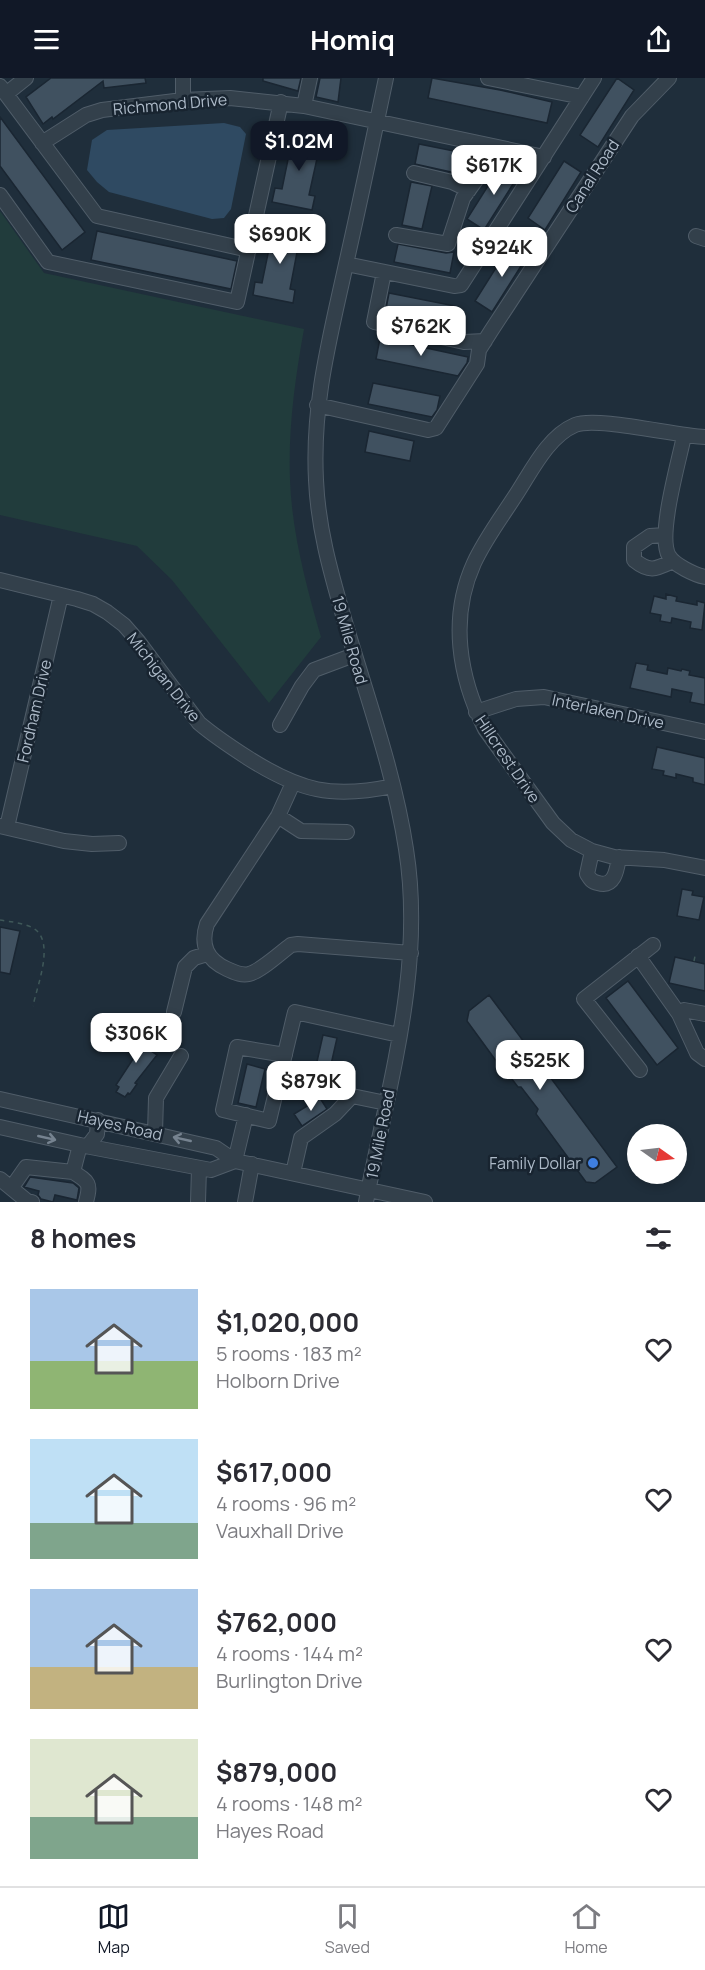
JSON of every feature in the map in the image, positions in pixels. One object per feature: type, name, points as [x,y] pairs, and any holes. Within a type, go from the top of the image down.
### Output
[{"type":"street","points":[[26,78],[3,90],[97,216],[249,250]]},
{"type":"street","points":[[183,78],[183,100]]},
{"type":"street","points":[[304,106],[310,78]]},
{"type":"street","name":"19 Mile Road","points":[[367,1195],[399,1035],[411,953],[410,881],[406,847],[393,786],[331,577],[320,517],[315,450],[317,405],[322,369],[386,78]]},
{"type":"street","points":[[488,78],[582,97]]},
{"type":"street","points":[[346,264],[454,286],[461,285],[594,78]]},
{"type":"street","name":"Canal Road","points":[[317,405],[432,430],[438,426],[477,364],[479,350],[632,116],[669,78]]},
{"type":"street","name":"Richmond Drive","points":[[42,143],[86,115],[102,110],[183,100],[230,98],[304,106],[544,157]]},
{"type":"street","points":[[0,195],[48,262],[237,302],[281,102]]},
{"type":"street","points":[[396,235],[448,244],[463,198],[499,148]]},
{"type":"street","points":[[414,172],[452,182],[469,190]]},
{"type":"street","points":[[384,272],[374,322],[464,342],[485,341]]},
{"type":"street","name":"Hillcrest Drive","points":[[705,437],[684,436],[604,423],[580,424],[567,430],[540,457],[481,550],[464,592],[458,632],[461,654],[476,712],[494,743],[553,823],[572,840],[592,850],[619,857],[664,860],[705,868]]},
{"type":"street","points":[[684,436],[665,535],[669,556],[673,561],[694,574],[705,577]]},
{"type":"street","points":[[665,535],[650,536],[634,547],[634,560],[642,567],[656,569],[673,561]]},
{"type":"street","name":"Michigan Drive","points":[[0,580],[93,604],[124,625],[200,723],[211,733],[273,773],[305,787],[338,792],[369,791],[393,786]]},
{"type":"street","name":"Fordham Drive","points":[[4,826],[61,595]]},
{"type":"street","points":[[280,725],[314,670],[354,655]]},
{"type":"street","name":"Interlaken Drive","points":[[476,712],[516,699],[544,697],[705,732]]},
{"type":"street","points":[[293,783],[278,816],[207,924],[204,941],[207,954],[217,964],[243,975],[252,973],[291,945],[298,944],[411,953]]},
{"type":"street","points":[[278,816],[301,831],[347,832]]},
{"type":"street","points":[[4,826],[64,841],[92,844],[119,843]]},
{"type":"street","points":[[592,850],[587,874],[597,883],[604,884],[612,881],[617,871],[619,857]]},
{"type":"street","points":[[640,1070],[584,999],[653,945]]},
{"type":"street","points":[[174,1012],[185,967],[194,958],[207,954]]},
{"type":"street","points":[[638,956],[679,1014],[697,1053],[705,1059]]},
{"type":"street","points":[[679,1014],[684,1010],[705,1014]]},
{"type":"street","points":[[285,1055],[237,1047],[223,1110],[269,1121],[285,1055],[295,1012],[399,1035]]},
{"type":"street","points":[[155,1133],[156,1098],[181,1056]]},
{"type":"street","points":[[293,1173],[301,1138],[335,1114],[352,1096],[386,1102]]},
{"type":"street","name":"Hayes Road","points":[[0,1099],[216,1148],[235,1161],[293,1173],[367,1195],[425,1202]]},
{"type":"street","points":[[235,1161],[246,1116]]},
{"type":"street","points":[[73,1172],[84,1146],[98,1134],[98,1120]]},
{"type":"street","name":"Hayes Road","points":[[2,1131],[211,1170],[235,1161]]},
{"type":"street","points":[[245,1202],[252,1164]]},
{"type":"street","points":[[32,1202],[27,1201],[6,1183],[26,1167],[73,1172],[85,1178],[88,1184],[86,1202]]},
{"type":"street","points":[[198,1202],[199,1168]]},
{"type":"path","points":[[0,920],[34,929],[44,942],[44,958],[33,1006]]},
{"type":"path","points":[[694,961],[695,956]]},
{"type":"green space","points":[[0,211],[44,273],[304,329],[290,442],[291,500],[305,578],[321,637],[269,703],[172,580],[137,546],[0,515]]},
{"type":"water","points":[[224,123],[240,127],[246,134],[231,209],[224,218],[212,219],[109,192],[87,170],[92,140],[107,130]]},
{"type":"building","points":[[51,78],[145,78],[146,83],[104,88],[103,81],[43,124],[26,97]]},
{"type":"building","points":[[263,78],[301,78],[298,91],[263,81]]},
{"type":"building","points":[[320,78],[341,78],[338,102],[316,97]]},
{"type":"building","points":[[432,78],[552,102],[547,123],[428,98]]},
{"type":"building","points":[[617,78],[634,90],[598,147],[580,135]]},
{"type":"building","points":[[0,117],[85,232],[62,250],[0,166]]},
{"type":"building","points":[[287,133],[326,142],[323,155],[318,154],[309,195],[315,196],[312,210],[272,202],[275,188],[282,189],[291,145],[284,144]]},
{"type":"building","points":[[419,144],[464,153],[460,174],[415,164]]},
{"type":"building","points":[[564,161],[581,172],[545,230],[528,218]]},
{"type":"building","points":[[503,162],[520,173],[484,230],[467,219]]},
{"type":"building","points":[[411,182],[432,186],[422,229],[402,225]]},
{"type":"building","points":[[267,227],[307,235],[304,249],[298,247],[290,289],[295,290],[293,303],[253,295],[255,282],[262,283],[271,239],[265,238]]},
{"type":"building","points":[[97,231],[237,261],[231,289],[91,260]]},
{"type":"building","points":[[398,244],[446,253],[454,252],[450,273],[394,262]]},
{"type":"building","points":[[511,244],[528,255],[492,312],[475,301]]},
{"type":"building","points":[[389,293],[455,306],[451,327],[385,314]]},
{"type":"building","points":[[380,338],[468,357],[467,363],[458,376],[376,359]]},
{"type":"building","points":[[373,383],[440,396],[437,410],[432,417],[368,404]]},
{"type":"building","points":[[369,431],[414,441],[410,461],[365,452]]},
{"type":"building","points":[[666,594],[677,597],[676,601],[697,605],[697,601],[705,603],[702,630],[690,628],[691,622],[672,618],[671,623],[660,621],[661,615],[650,613],[654,596],[666,599]]},
{"type":"building","points":[[636,663],[648,665],[647,670],[667,674],[668,668],[681,671],[682,669],[690,671],[689,675],[705,678],[705,705],[690,702],[692,693],[672,689],[671,697],[630,688]]},
{"type":"building","points":[[657,747],[705,758],[705,785],[693,782],[693,778],[676,774],[676,778],[663,775],[664,771],[652,769]]},
{"type":"building","points":[[682,889],[693,891],[692,895],[704,897],[699,920],[677,916]]},
{"type":"building","points":[[0,927],[20,931],[10,974],[0,972]]},
{"type":"building","points":[[675,957],[705,964],[705,991],[669,983]]},
{"type":"building","points":[[628,981],[678,1048],[657,1065],[606,998]]},
{"type":"building","points":[[489,995],[617,1167],[595,1183],[586,1182],[536,1114],[538,1109],[521,1087],[518,1087],[502,1069],[467,1021],[469,1011]]},
{"type":"building","points":[[137,1031],[153,1042],[148,1049],[157,1055],[135,1083],[137,1084],[130,1094],[128,1093],[125,1097],[116,1092],[119,1087],[116,1085],[137,1053],[126,1046]]},
{"type":"building","points":[[323,1035],[337,1038],[330,1069],[316,1066]]},
{"type":"building","points":[[247,1064],[265,1069],[256,1107],[238,1103]]},
{"type":"building","points":[[320,1098],[327,1109],[302,1126],[294,1114]]},
{"type":"building","points":[[30,1177],[73,1183],[79,1188],[77,1200],[55,1195],[53,1202],[41,1199],[38,1195],[39,1191],[24,1187]]},
{"type":"place","name":"Family Dollar","points":[[593,1163]]}]
